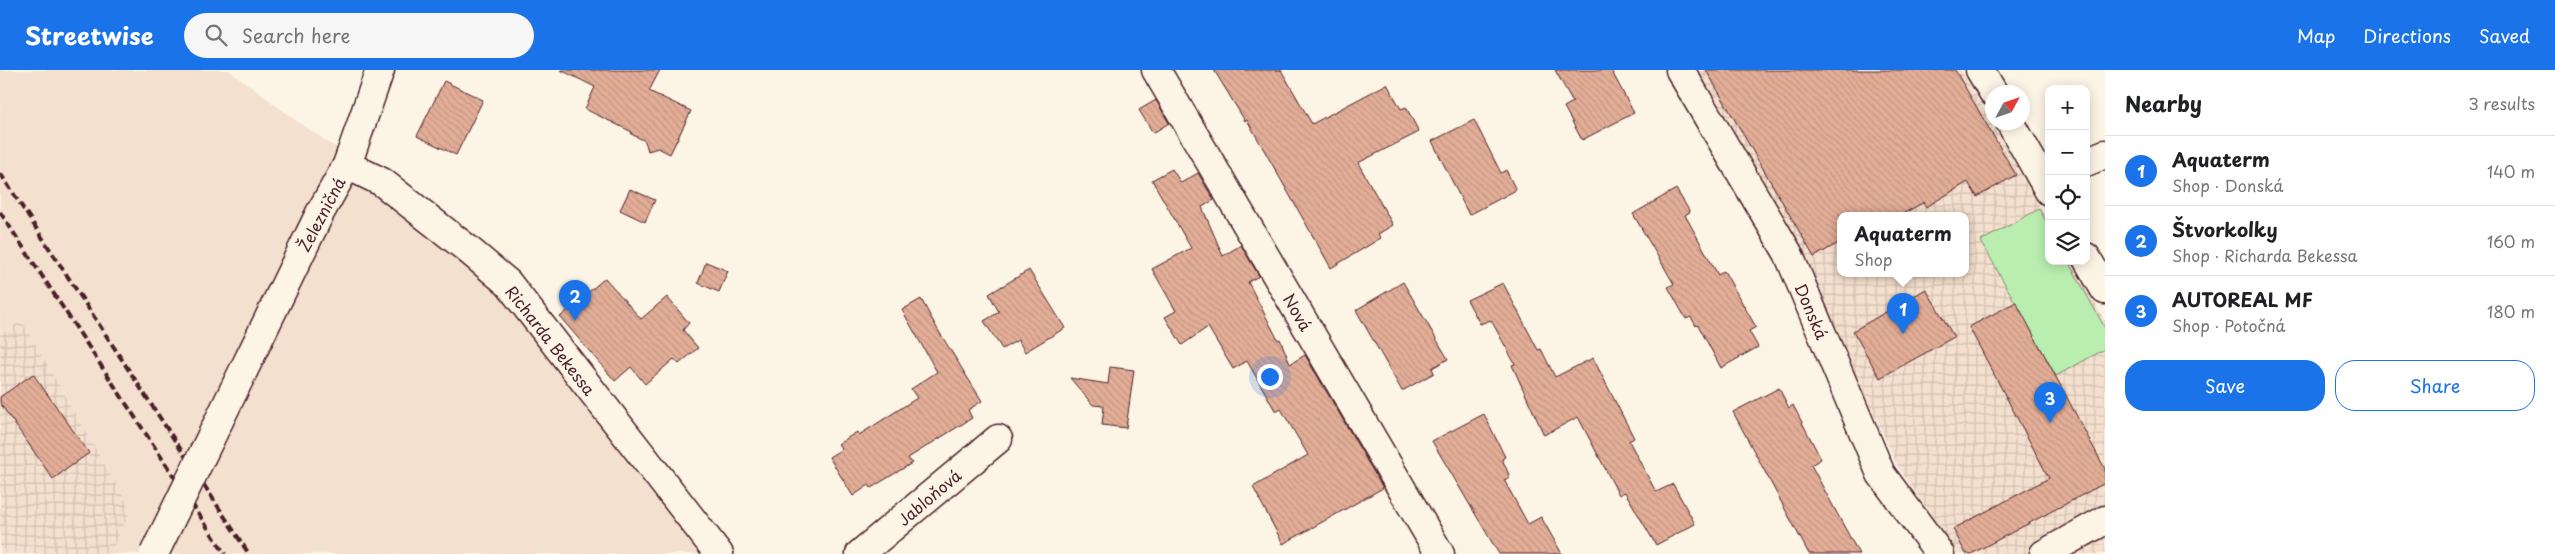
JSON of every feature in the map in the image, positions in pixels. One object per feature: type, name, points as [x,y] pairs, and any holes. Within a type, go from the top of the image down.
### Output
[{"type":"street","name":"Železničná","points":[[154,554],[320,213],[347,165],[380,70]]},
{"type":"street","name":"Nová","points":[[1156,70],[1440,554]]},
{"type":"street","name":"Donská","points":[[1680,70],[1788,253],[1881,474],[1940,554]]},
{"type":"street","points":[[1980,70],[1988,85]]},
{"type":"street","points":[[2015,130],[2045,180]]},
{"type":"street","points":[[2090,160],[2105,154]]},
{"type":"street","name":"Richarda Bekessa","points":[[347,165],[382,182],[466,247],[508,283],[719,554]]},
{"type":"street","points":[[2090,264],[2105,290]]},
{"type":"street","name":"Jabloňová","points":[[860,554],[998,439]]},
{"type":"street","points":[[2044,554],[2105,520]]},
{"type":"shaded area","points":[[0,70],[229,70],[298,122],[491,253],[733,554],[110,554],[131,510],[22,321],[0,335]]},
{"type":"shaded area","points":[[1690,70],[1961,70],[1985,112],[1985,130],[1996,130],[2045,216],[2045,265],[2073,265],[2105,321],[2105,554],[1958,554],[1898,467],[1811,276]]},
{"type":"shaded area","points":[[22,321],[131,510],[110,554],[0,554],[0,335]]},
{"type":"green space","points":[[2039,209],[2045,219],[2045,265],[2070,265],[2105,328],[2105,349],[2056,376],[1981,241]]},
{"type":"building","points":[[561,70],[660,70],[649,91],[691,111],[670,154],[658,148],[648,151],[645,141],[631,134],[632,132],[585,109],[595,87]]},
{"type":"building","points":[[1214,70],[1281,70],[1312,124],[1387,84],[1401,109],[1406,107],[1419,132],[1358,163],[1393,225],[1378,234],[1381,238],[1331,268],[1247,120],[1245,121]]},
{"type":"building","points":[[1555,70],[1611,70],[1634,113],[1582,140],[1564,107],[1573,102]]},
{"type":"building","points":[[1706,70],[1955,70],[1985,122],[1985,130],[1990,130],[2016,175],[1977,197],[1968,182],[1926,207],[1924,202],[1906,212],[1837,212],[1837,244],[1814,257]]},
{"type":"building","points":[[444,81],[483,100],[456,155],[417,136]]},
{"type":"building","points":[[1156,100],[1169,123],[1153,133],[1139,110]]},
{"type":"building","points":[[1474,120],[1501,173],[1506,170],[1516,190],[1469,215],[1432,141]]},
{"type":"building","points":[[1172,169],[1181,183],[1198,173],[1214,200],[1202,207],[1223,256],[1241,245],[1259,276],[1248,282],[1278,340],[1280,339],[1290,364],[1305,355],[1383,488],[1283,544],[1253,487],[1308,455],[1281,409],[1276,412],[1247,361],[1233,369],[1208,327],[1182,345],[1165,317],[1176,311],[1152,269],[1191,248],[1152,180]]},
{"type":"building","points":[[630,189],[655,200],[645,222],[620,210]]},
{"type":"building","points":[[1676,189],[1690,212],[1685,215],[1718,275],[1724,271],[1756,327],[1749,331],[1758,347],[1721,368],[1698,325],[1696,326],[1691,317],[1686,319],[1668,287],[1674,284],[1633,214]]},
{"type":"building","points":[[706,262],[728,271],[719,292],[698,283]]},
{"type":"building","points":[[1029,270],[1065,328],[1025,352],[1018,340],[1002,349],[984,321],[999,312],[989,294]]},
{"type":"building","points":[[605,278],[641,319],[667,297],[689,323],[683,330],[698,348],[679,364],[674,359],[645,384],[631,367],[615,381],[560,317]]},
{"type":"building","points":[[1403,282],[1448,359],[1432,368],[1434,373],[1402,391],[1356,310]]},
{"type":"building","points":[[1503,283],[1538,350],[1541,349],[1555,377],[1593,358],[1634,438],[1629,441],[1656,492],[1673,484],[1695,524],[1656,545],[1625,492],[1619,495],[1578,417],[1544,435],[1512,365],[1515,364],[1491,320],[1480,324],[1467,300]]},
{"type":"building","points":[[1926,289],[1954,337],[1880,378],[1853,331]]},
{"type":"building","points":[[921,299],[982,401],[968,410],[972,418],[908,458],[912,463],[871,488],[869,485],[853,496],[829,457],[842,449],[838,444],[857,432],[859,435],[917,398],[911,389],[937,372],[902,310]]},
{"type":"building","points":[[2016,302],[2105,469],[2105,483],[1971,554],[1966,554],[1953,529],[2049,478],[1969,327]]},
{"type":"building","points":[[1110,367],[1134,370],[1126,428],[1102,425],[1104,406],[1093,405],[1070,378],[1108,384]]},
{"type":"building","points":[[33,374],[89,453],[53,479],[0,403],[0,397]]},
{"type":"building","points":[[1779,388],[1789,408],[1793,405],[1821,459],[1811,465],[1859,554],[1809,554],[1733,412]]},
{"type":"building","points":[[1484,414],[1505,457],[1502,459],[1510,477],[1504,480],[1528,524],[1541,517],[1562,554],[1499,554],[1432,441]]},
{"type":"railway","points":[[0,173],[249,554]]},
{"type":"railway","points":[[0,212],[225,554]]},
{"type":"place","name":"Štvorkolky","points":[[575,321]]},
{"type":"place","name":"Aquaterm","points":[[1903,334]]},
{"type":"place","name":"AUTOREAL MF","points":[[2050,423]]}]
